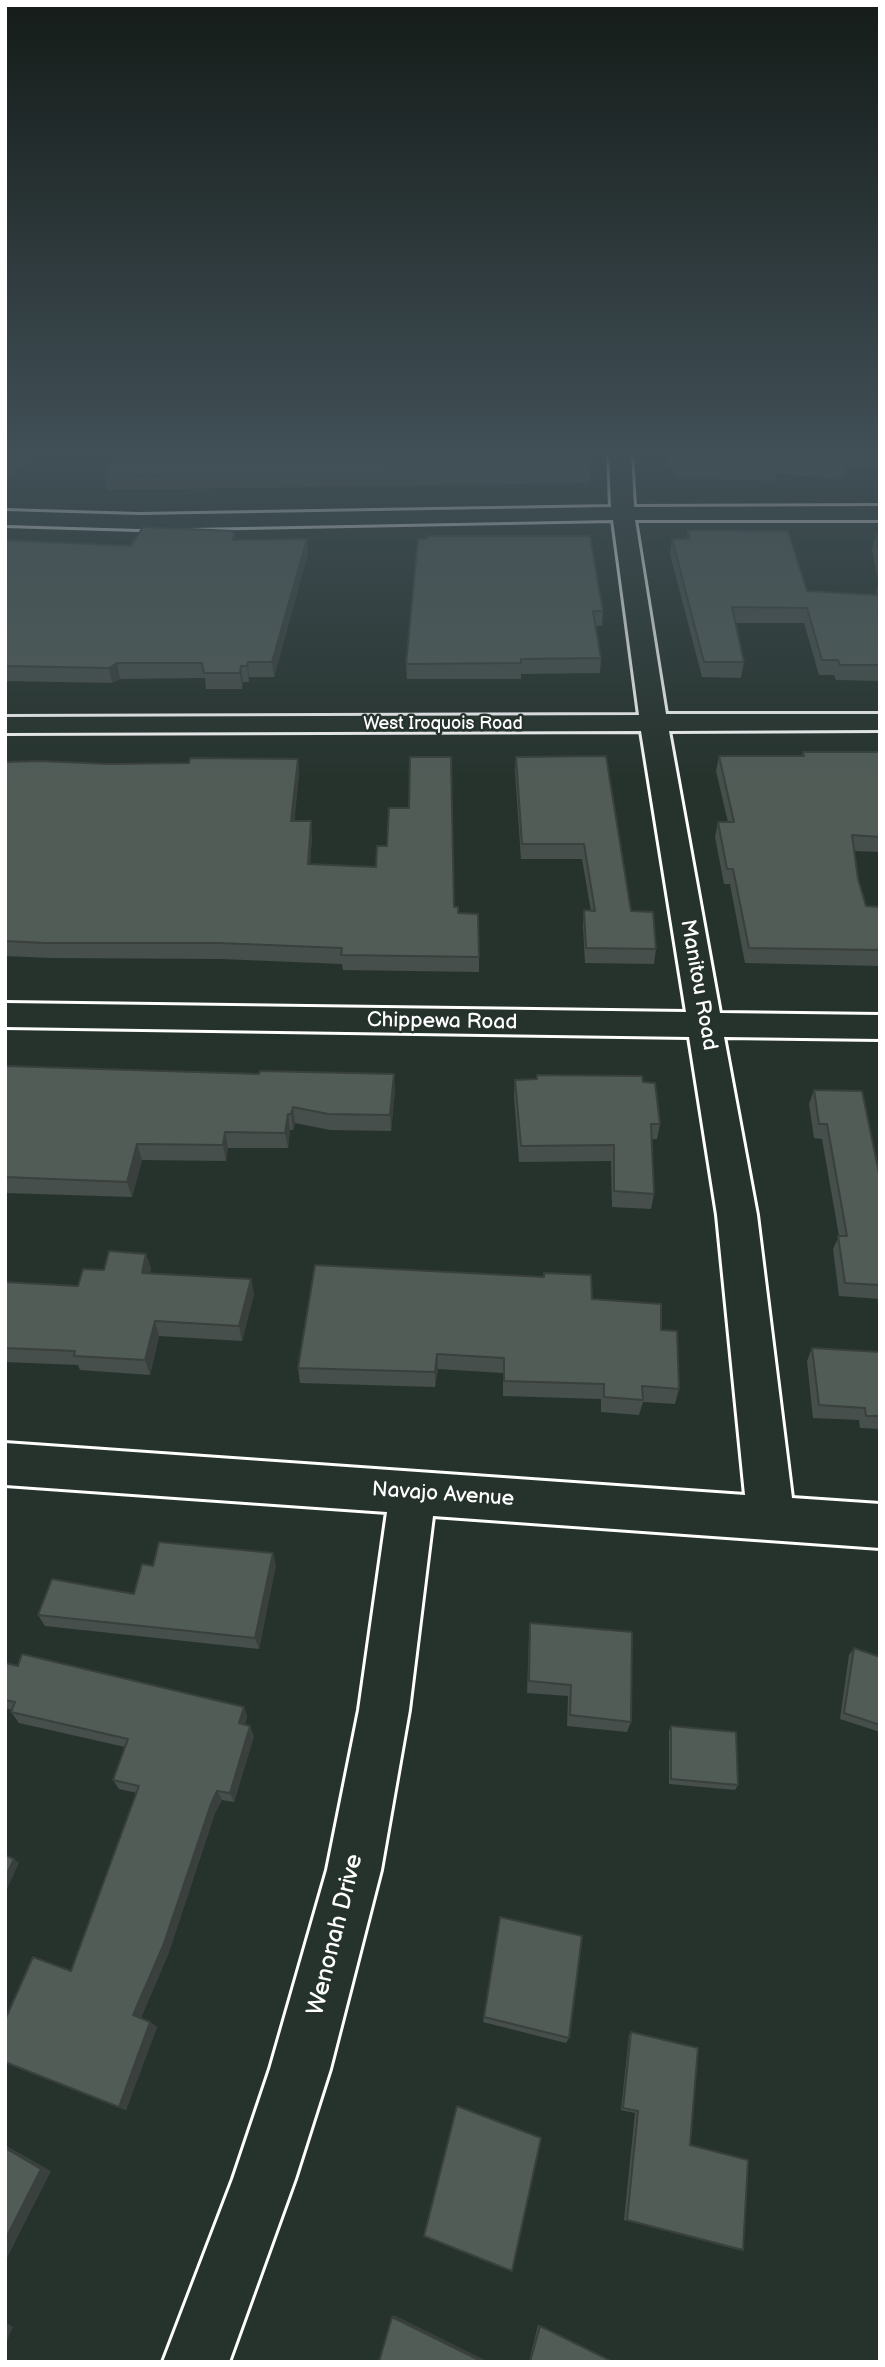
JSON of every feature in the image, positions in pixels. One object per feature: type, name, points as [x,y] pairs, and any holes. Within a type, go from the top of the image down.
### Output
[{"type":"street","name":"Manitou Road","points":[[630,562],[654,723],[737,1215],[771,1519]]},
{"type":"street","name":"West Iroquois Road","points":[[5,725],[880,722]]},
{"type":"street","name":"Chippewa Road","points":[[5,1014],[880,1027]]},
{"type":"street","name":"Navajo Avenue","points":[[5,1464],[880,1526]]},
{"type":"street","name":"Wenonah Drive","points":[[196,2362],[264,2179],[300,2069],[351,1882],[384,1710],[413,1493]]},
{"type":"building","points":[[5,562],[300,562],[272,662],[248,662],[247,666],[241,666],[240,673],[204,673],[202,663],[117,663],[109,668],[5,666]]},
{"type":"building","points":[[416,562],[595,562],[603,611],[593,611],[601,658],[521,659],[521,663],[406,664]]},
{"type":"building","points":[[678,562],[798,562],[807,591],[880,595],[880,665],[840,665],[838,660],[822,660],[807,608],[732,607],[744,662],[704,662]]},
{"type":"building","points":[[803,752],[880,752],[880,837],[852,835],[858,879],[866,906],[880,907],[880,950],[749,948],[733,869],[727,869],[718,822],[734,822],[719,756],[804,756]]},
{"type":"building","points":[[606,756],[631,911],[653,912],[656,949],[586,948],[584,910],[595,911],[584,844],[522,844],[516,757]]},
{"type":"building","points":[[410,757],[451,757],[454,907],[458,907],[458,913],[478,914],[479,957],[341,955],[342,948],[219,943],[5,941],[5,762],[109,764],[189,763],[190,758],[298,759],[291,821],[311,821],[308,864],[376,867],[377,846],[387,846],[389,808],[409,808]]},
{"type":"building","points":[[5,1066],[259,1074],[260,1071],[394,1074],[390,1115],[328,1114],[293,1107],[291,1114],[288,1114],[285,1133],[225,1132],[223,1145],[137,1144],[127,1182],[5,1177]]},
{"type":"building","points":[[537,1075],[642,1076],[643,1082],[655,1083],[660,1124],[651,1124],[654,1194],[614,1191],[614,1145],[521,1146],[515,1080],[537,1079]]},
{"type":"building","points":[[814,1090],[862,1091],[880,1178],[880,1285],[845,1283],[838,1236],[847,1236],[827,1124],[819,1124]]},
{"type":"building","points":[[109,1251],[146,1254],[142,1273],[251,1279],[239,1326],[155,1321],[145,1360],[74,1356],[75,1351],[5,1348],[5,1282],[78,1286],[83,1269],[104,1270]]},
{"type":"building","points":[[315,1265],[544,1277],[544,1273],[591,1275],[592,1299],[661,1304],[661,1330],[677,1331],[679,1389],[642,1386],[643,1400],[604,1397],[604,1384],[504,1381],[504,1358],[437,1354],[435,1372],[298,1368]]},
{"type":"building","points":[[812,1348],[880,1352],[880,1416],[866,1416],[865,1408],[819,1405]]},
{"type":"building","points":[[159,1542],[273,1553],[255,1638],[38,1615],[52,1579],[134,1594],[142,1564],[153,1566]]},
{"type":"building","points":[[530,1623],[632,1632],[631,1722],[570,1715],[571,1685],[529,1681]]},
{"type":"building","points":[[854,1648],[880,1657],[880,1725],[844,1713]]},
{"type":"building","points":[[22,1654],[244,1707],[239,1723],[250,1726],[230,1793],[217,1791],[211,1804],[163,1946],[133,2015],[150,2022],[119,2107],[5,2062],[5,2020],[33,1957],[71,1971],[139,1786],[113,1780],[128,1739],[11,1712],[15,1702],[5,1700],[5,1663],[18,1666]]},
{"type":"building","points":[[671,1726],[736,1732],[738,1785],[671,1779]]},
{"type":"building","points":[[5,1855],[14,1859],[5,1878]]},
{"type":"building","points":[[500,1917],[582,1936],[569,2038],[484,2017]]},
{"type":"building","points":[[631,2032],[698,2048],[690,2145],[748,2160],[743,2250],[627,2220],[638,2111],[623,2108]]},
{"type":"building","points":[[457,2106],[541,2138],[512,2271],[424,2236]]},
{"type":"building","points":[[5,2148],[41,2169],[5,2240]]},
{"type":"building","points":[[392,2317],[483,2362],[379,2362]]},
{"type":"building","points":[[540,2326],[609,2360],[609,2362],[530,2362]]}]
